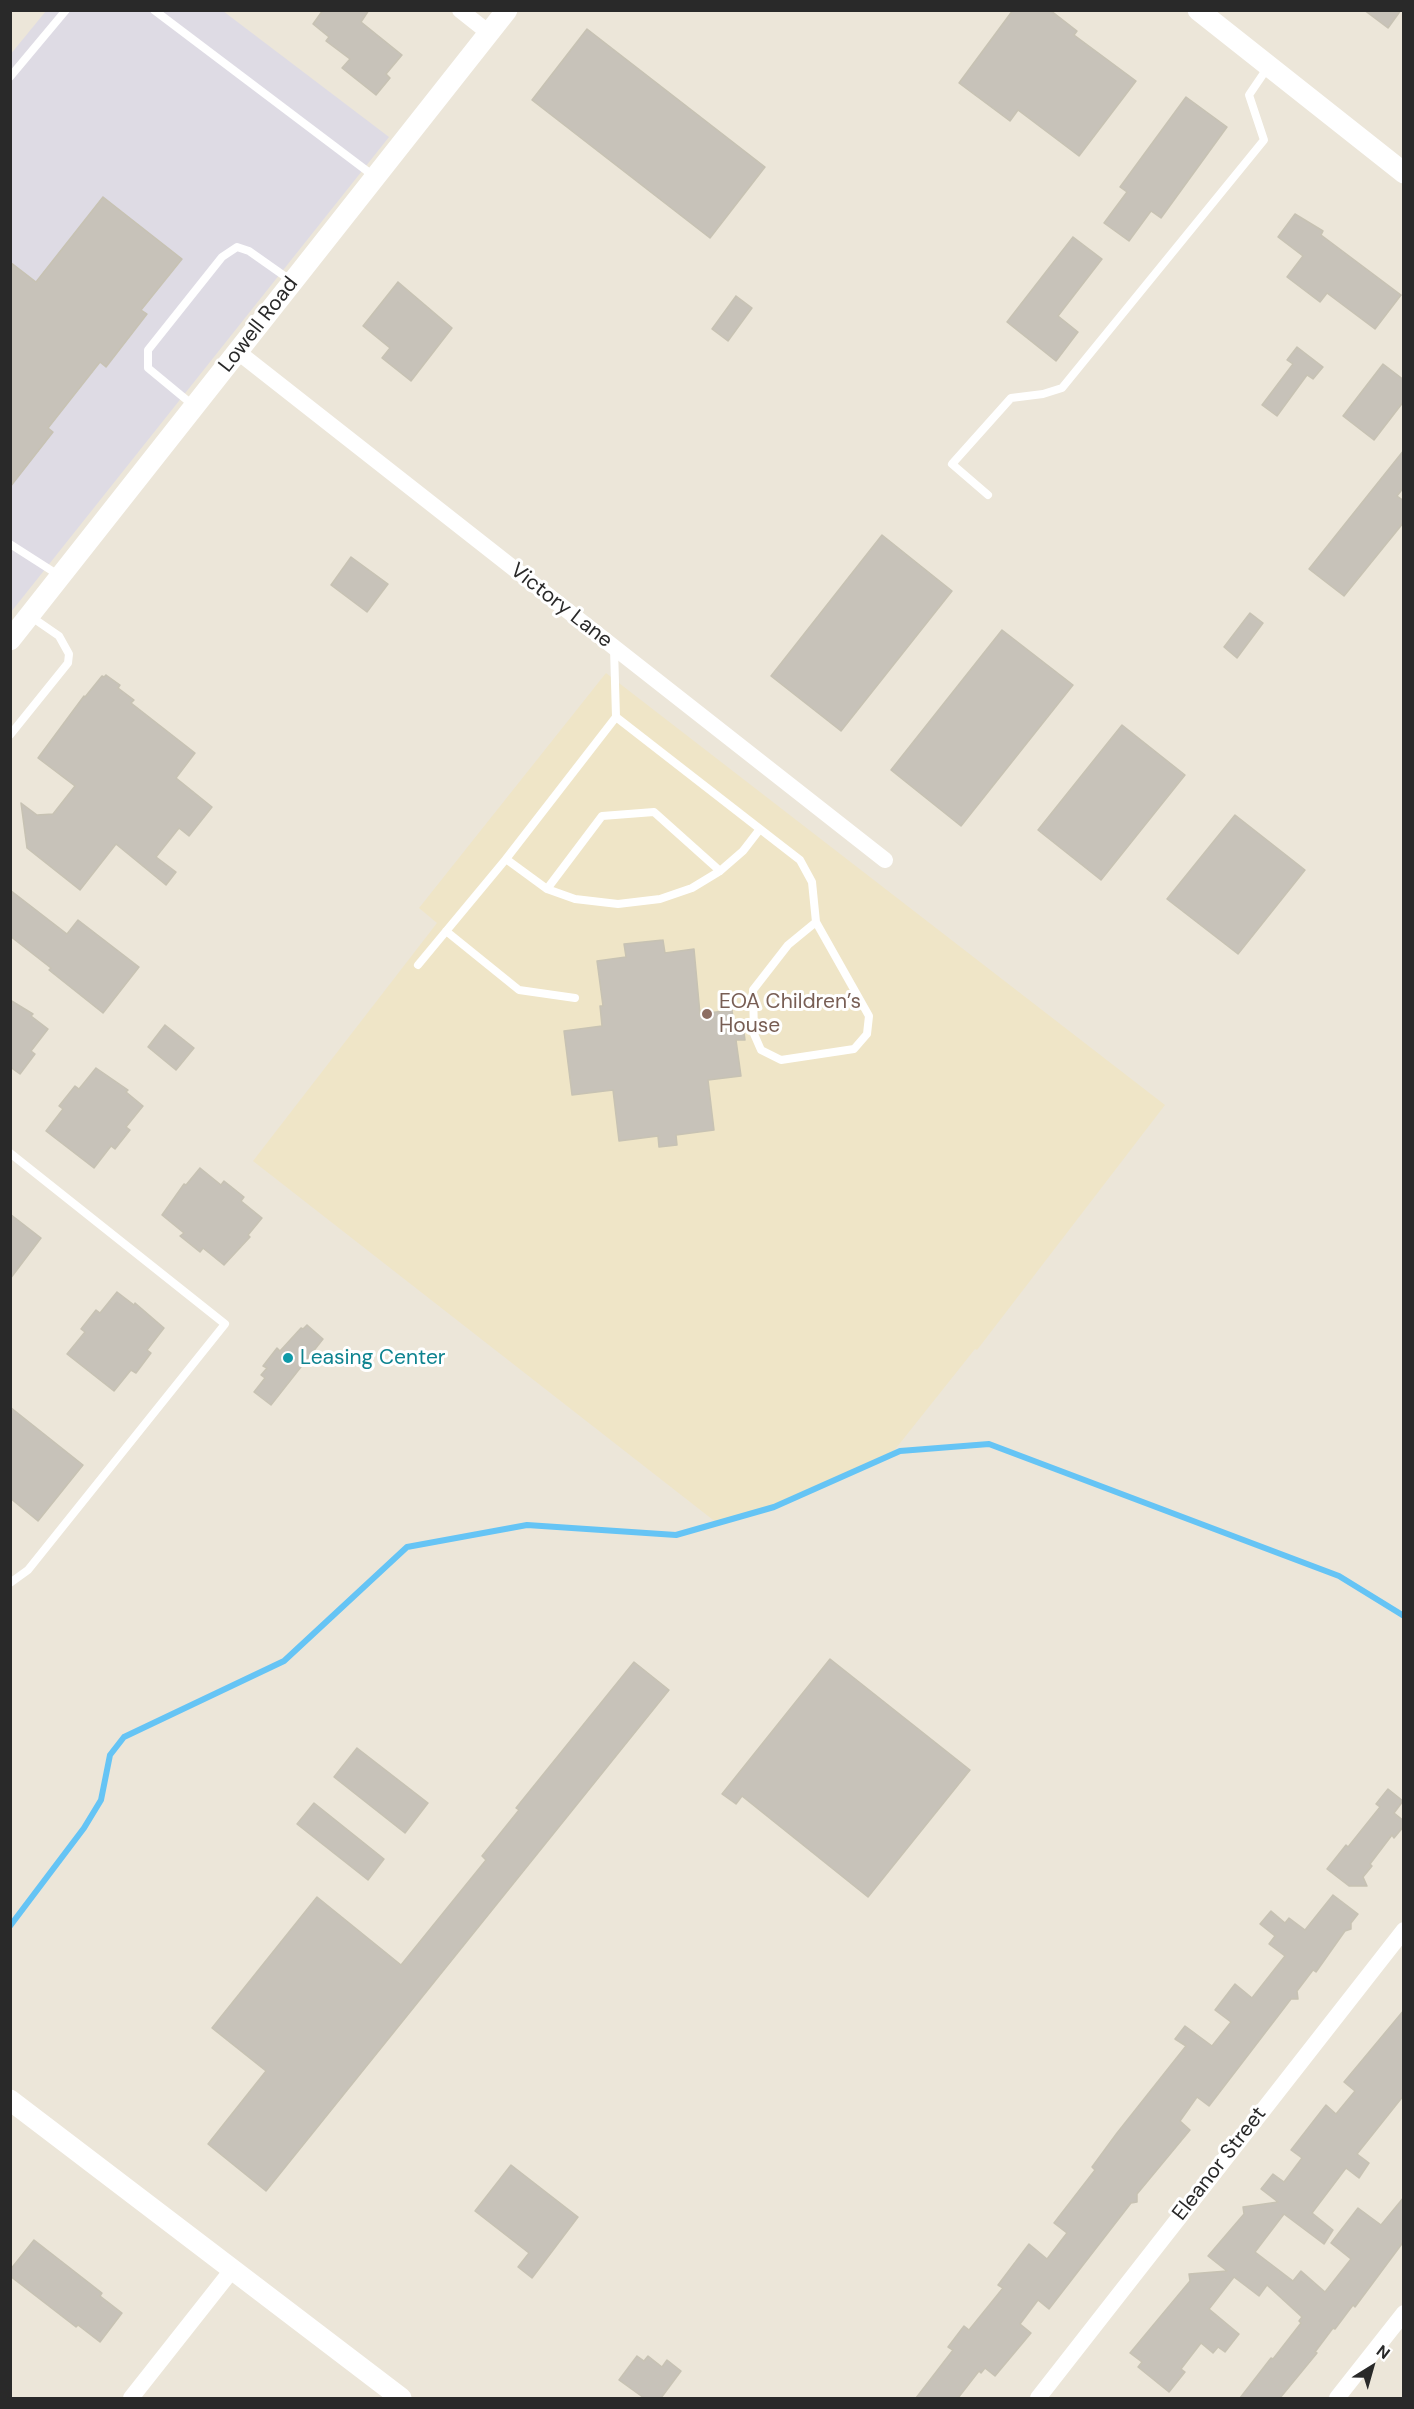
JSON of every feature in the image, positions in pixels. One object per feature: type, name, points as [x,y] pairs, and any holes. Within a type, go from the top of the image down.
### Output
[{"type":"street","points":[[460,10],[489,33]]},
{"type":"street","name":"Lowell Road","points":[[10,640],[507,10]]},
{"type":"street","points":[[1198,10],[1404,173]]},
{"type":"street","name":"Victory Lane","points":[[238,352],[885,860]]},
{"type":"street","name":"Eleanor Street","points":[[1038,2398],[1404,1930]]},
{"type":"street","points":[[10,2100],[401,2398]]},
{"type":"street","points":[[131,2398],[232,2270]]},
{"type":"street","points":[[1337,2398],[1404,2313]]},
{"type":"lane","points":[[10,77],[66,10]]},
{"type":"lane","points":[[154,10],[375,178]]},
{"type":"lane","points":[[988,495],[952,464],[1011,398],[1043,394],[1062,388],[1264,140],[1249,95],[1269,66]]},
{"type":"lane","points":[[195,406],[148,368],[148,350],[222,257],[237,247],[249,251],[293,282]]},
{"type":"lane","points":[[10,544],[61,576]]},
{"type":"lane","points":[[10,735],[68,663],[69,654],[58,636],[30,616]]},
{"type":"lane","points":[[418,965],[506,859],[616,717],[614,647]]},
{"type":"lane","points":[[616,717],[800,860],[812,882],[816,922],[868,1016],[867,1034],[854,1049],[781,1060],[761,1050],[754,1034],[753,990],[788,945],[816,922]]},
{"type":"lane","points":[[547,889],[602,816],[654,812],[720,871]]},
{"type":"lane","points":[[506,859],[547,889],[575,899],[618,904],[660,899],[692,888],[720,871],[743,851],[760,829]]},
{"type":"lane","points":[[446,931],[519,990],[575,998]]},
{"type":"lane","points":[[10,1153],[225,1324],[28,1570],[10,1583]]},
{"type":"shaded area","points":[[46,11],[223,11],[389,137],[11,612],[10,55]]},
{"type":"shaded area","name":"EOA Children’s House","points":[[606,673],[1165,1105],[977,1350],[975,1349],[889,1457],[774,1507],[717,1523],[253,1161],[437,923],[419,908]]},
{"type":"building","points":[[323,10],[369,10],[361,22],[402,55],[386,74],[390,78],[376,95],[342,68],[350,59],[326,41],[329,37],[313,24]]},
{"type":"building","points":[[1013,10],[1050,10],[1077,31],[1074,35],[1136,81],[1079,156],[1018,110],[1010,121],[959,83]]},
{"type":"building","points":[[1364,10],[1401,10],[1388,28]]},
{"type":"building","points":[[587,29],[765,167],[710,238],[532,100]]},
{"type":"building","points":[[1186,97],[1227,127],[1161,218],[1151,211],[1129,241],[1104,223],[1127,192],[1120,187]]},
{"type":"building","points":[[103,197],[182,259],[141,310],[147,314],[106,367],[100,362],[48,428],[53,432],[10,487],[10,262],[36,282]]},
{"type":"building","points":[[1295,214],[1323,231],[1321,235],[1401,295],[1375,329],[1327,293],[1320,302],[1287,277],[1303,256],[1278,237]]},
{"type":"building","points":[[1073,237],[1102,259],[1058,316],[1078,332],[1056,361],[1007,322]]},
{"type":"building","points":[[398,282],[452,328],[411,381],[382,358],[390,348],[363,326]]},
{"type":"building","points":[[736,296],[752,308],[728,341],[712,329]]},
{"type":"building","points":[[1297,347],[1323,367],[1313,379],[1307,375],[1277,416],[1262,405],[1293,364],[1287,360]]},
{"type":"building","points":[[1383,364],[1404,380],[1404,401],[1374,440],[1343,416]]},
{"type":"building","points":[[1404,450],[1404,487],[1397,496],[1404,501],[1404,522],[1344,596],[1309,569]]},
{"type":"building","points":[[882,535],[952,591],[841,731],[771,676]]},
{"type":"building","points":[[351,557],[388,584],[367,612],[331,585]]},
{"type":"building","points":[[1250,613],[1263,623],[1237,658],[1224,647]]},
{"type":"building","points":[[1002,630],[1073,685],[961,826],[891,770]]},
{"type":"building","points":[[106,675],[120,685],[118,688],[134,700],[131,703],[195,753],[176,778],[212,807],[189,836],[179,828],[156,857],[176,872],[166,885],[116,844],[80,890],[27,848],[21,803],[37,815],[53,814],[75,786],[38,758],[84,696],[102,676]]},
{"type":"building","points":[[1122,725],[1185,775],[1101,880],[1038,830]]},
{"type":"building","points":[[1235,815],[1305,870],[1238,954],[1167,899]]},
{"type":"building","points":[[10,890],[67,934],[78,920],[139,967],[103,1013],[10,936]]},
{"type":"building","points":[[663,940],[665,953],[694,949],[700,1014],[732,1010],[734,1026],[743,1025],[745,1040],[736,1040],[741,1076],[708,1080],[714,1130],[676,1135],[677,1145],[659,1147],[658,1136],[619,1141],[613,1090],[572,1095],[564,1031],[602,1026],[600,1006],[603,1006],[597,961],[626,957],[624,944]]},
{"type":"building","points":[[10,1000],[33,1014],[31,1016],[48,1029],[31,1051],[35,1054],[20,1074],[10,1067]]},
{"type":"building","points":[[165,1025],[194,1048],[176,1070],[148,1047]]},
{"type":"building","points":[[96,1068],[128,1090],[126,1092],[143,1106],[126,1127],[130,1130],[115,1149],[111,1146],[94,1168],[46,1131],[63,1109],[59,1106],[75,1086],[79,1089]]},
{"type":"building","points":[[200,1168],[221,1185],[224,1181],[244,1197],[241,1201],[262,1218],[248,1235],[250,1237],[224,1265],[203,1248],[200,1252],[180,1236],[184,1233],[162,1215],[184,1184],[186,1185]]},
{"type":"building","points":[[10,1214],[41,1238],[10,1279]]},
{"type":"building","points":[[117,1292],[134,1305],[135,1303],[164,1328],[147,1350],[151,1353],[136,1373],[131,1370],[114,1391],[67,1354],[85,1332],[81,1329],[96,1310],[100,1313]]},
{"type":"building","name":"Leasing Center","points":[[307,1325],[323,1339],[271,1405],[254,1392],[265,1378],[261,1375],[267,1368],[263,1366],[277,1348],[280,1351],[301,1328]]},
{"type":"building","points":[[10,1407],[83,1465],[38,1521],[10,1498]]},
{"type":"building","points":[[830,1659],[970,1770],[868,1897],[742,1796],[736,1804],[722,1794]]},
{"type":"building","points":[[634,1662],[669,1690],[266,2191],[208,2144],[266,2071],[212,2028],[317,1897],[401,1965],[486,1860],[482,1856],[519,1810],[516,1808]]},
{"type":"building","points":[[357,1748],[428,1803],[405,1833],[334,1777]]},
{"type":"building","points":[[1388,1789],[1403,1801],[1394,1813],[1404,1821],[1404,1826],[1394,1838],[1392,1835],[1370,1864],[1372,1866],[1363,1877],[1367,1886],[1349,1886],[1327,1869],[1380,1807],[1376,1804]]},
{"type":"building","points":[[314,1803],[384,1859],[368,1880],[297,1824]]},
{"type":"building","points":[[1333,1895],[1358,1914],[1351,1923],[1351,1929],[1345,1931],[1316,1972],[1313,1970],[1297,1991],[1298,1999],[1291,1999],[1209,2106],[1197,2097],[1180,2121],[1190,2130],[1137,2194],[1137,2202],[1131,2203],[1049,2309],[1038,2300],[1020,2324],[1031,2333],[995,2376],[985,2368],[981,2373],[979,2371],[958,2398],[916,2398],[953,2350],[948,2347],[964,2326],[969,2330],[1003,2288],[998,2285],[1029,2244],[1047,2259],[1067,2233],[1054,2223],[1095,2170],[1092,2167],[1117,2133],[1186,2046],[1175,2039],[1185,2026],[1212,2046],[1231,2022],[1215,2010],[1235,1984],[1252,1998],[1285,1956],[1269,1944],[1275,1936],[1260,1924],[1271,1911],[1285,1923],[1289,1918],[1305,1930]]},
{"type":"building","points":[[1404,2010],[1404,2095],[1357,2154],[1369,2163],[1359,2178],[1346,2168],[1312,2213],[1333,2230],[1324,2244],[1284,2214],[1255,2252],[1293,2281],[1301,2271],[1325,2292],[1351,2259],[1331,2243],[1358,2208],[1381,2225],[1404,2197],[1404,2241],[1355,2307],[1353,2305],[1335,2329],[1333,2328],[1315,2352],[1317,2353],[1280,2398],[1240,2398],[1301,2323],[1299,2321],[1302,2317],[1267,2285],[1259,2296],[1234,2277],[1209,2309],[1239,2334],[1225,2352],[1218,2347],[1213,2353],[1201,2343],[1181,2369],[1185,2372],[1169,2392],[1138,2367],[1142,2362],[1130,2353],[1190,2281],[1189,2274],[1227,2271],[1208,2256],[1244,2214],[1243,2207],[1278,2202],[1261,2189],[1273,2174],[1284,2182],[1302,2158],[1291,2150],[1326,2105],[1336,2114],[1355,2091],[1344,2082]]},
{"type":"building","points":[[511,2165],[578,2217],[532,2278],[518,2267],[529,2253],[475,2211]]},
{"type":"building","points":[[34,2240],[102,2293],[100,2296],[122,2313],[100,2342],[78,2325],[76,2327],[10,2276],[10,2270]]},
{"type":"building","points":[[637,2356],[644,2361],[648,2356],[662,2367],[667,2360],[681,2371],[661,2398],[644,2398],[619,2380]]},
{"type":"waterway","points":[[10,1926],[84,1828],[101,1800],[110,1755],[124,1737],[284,1661],[407,1547],[527,1525],[676,1535],[774,1507],[900,1451],[989,1444],[1339,1576],[1404,1616]]},
{"type":"place","name":"EOA Children’s House","points":[[707,1014]]},
{"type":"place","name":"Leasing Center","points":[[288,1358]]}]
